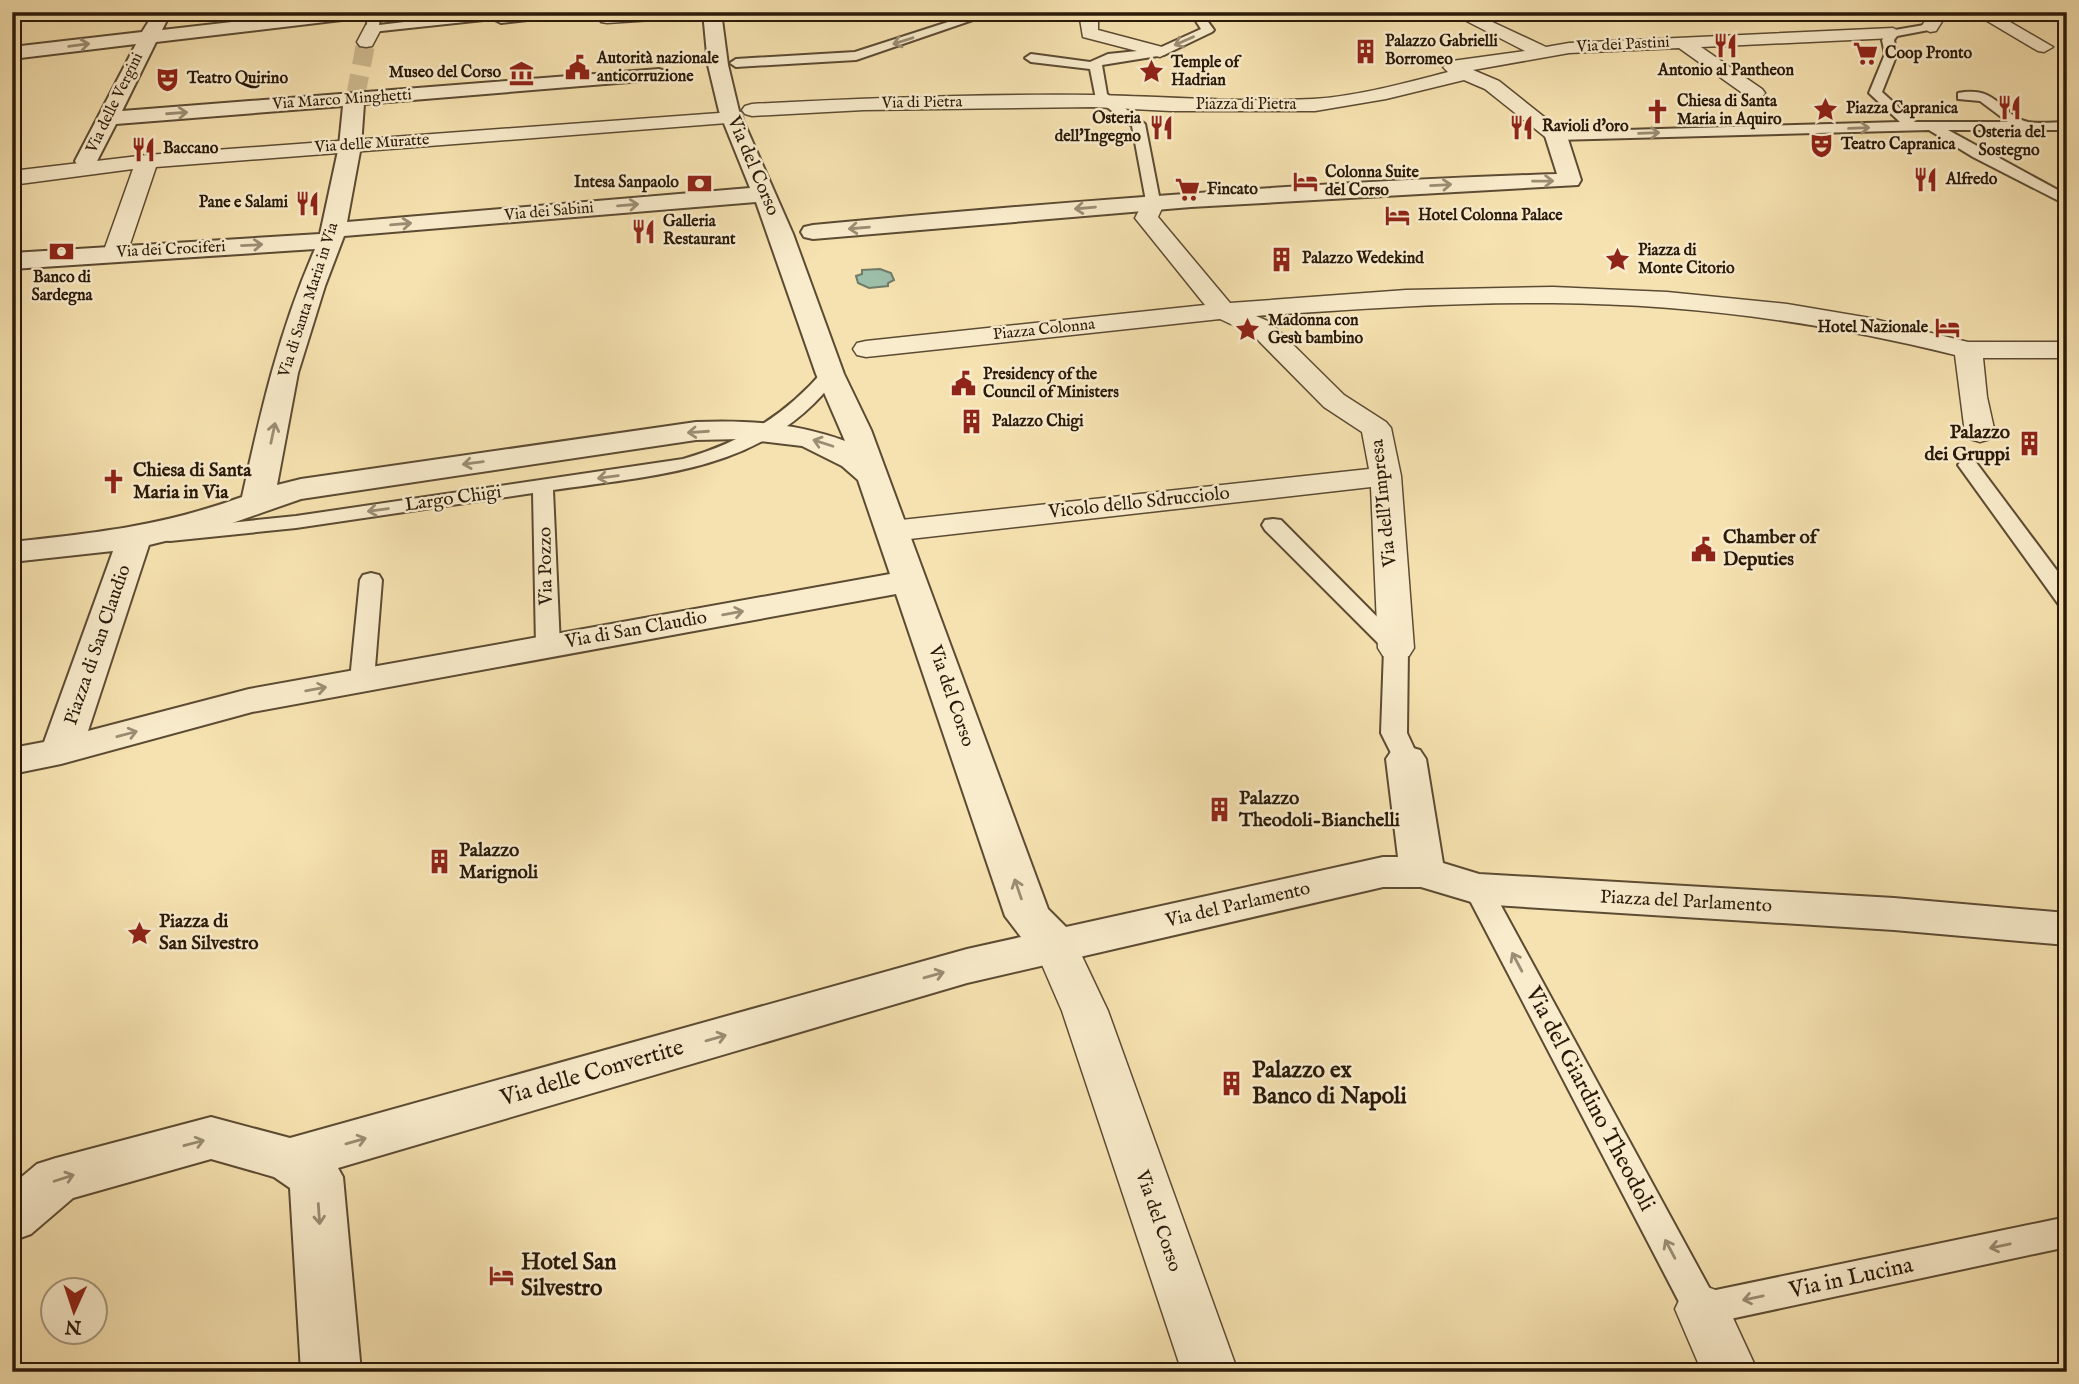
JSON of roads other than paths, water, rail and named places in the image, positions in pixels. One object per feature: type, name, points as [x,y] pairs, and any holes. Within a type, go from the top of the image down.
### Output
[{"type":"street","name":"Via delle Vergini","points":[[84,164],[162,12]]},
{"type":"street","points":[[603,12],[607,18],[699,12]]},
{"type":"street","name":"Via del Corso","points":[[712,12],[718,65],[742,114],[764,194],[781,234],[830,374],[856,429],[1028,916],[1055,944],[1085,1011],[1210,1372]]},
{"type":"street","points":[[1093,12],[1089,19],[1088,33],[1160,52]]},
{"type":"street","points":[[1457,12],[1543,53]]},
{"type":"street","points":[[1980,12],[2055,50]]},
{"type":"street","points":[[12,53],[147,38],[370,24]]},
{"type":"street","name":"Via dei Pastini","points":[[1466,74],[1452,67],[1500,62],[1569,48],[1893,33]]},
{"type":"street","points":[[1682,42],[1755,93]]},
{"type":"street","points":[[813,232],[1152,204],[1475,183],[1570,180],[1556,136],[1492,85],[1466,74]]},
{"type":"street","name":"Piazza di Pietra","points":[[1100,99],[1171,105],[1315,105],[1386,93],[1466,74]]},
{"type":"street","name":"Via Marco Minghetti","points":[[109,118],[355,96],[659,75]]},
{"type":"street","name":"Via di Santa Maria in Via","points":[[258,499],[284,373],[312,286],[332,235],[350,146],[355,96]]},
{"type":"street","name":"Via di Pietra","points":[[742,114],[864,104],[1100,99]]},
{"type":"street","name":"Via delle Muratte","points":[[12,178],[63,173],[84,164],[350,146],[742,114]]},
{"type":"street","points":[[115,253],[147,161]]},
{"type":"street","name":"Via dei Sabini","points":[[332,235],[764,194]]},
{"type":"street","points":[[1152,204],[1146,218],[1223,311]]},
{"type":"street","name":"Via dei Crociferi","points":[[12,261],[332,235]]},
{"type":"street","points":[[1265,318],[1406,298],[1603,296],[1730,305],[1815,316],[1959,347],[2067,350]]},
{"type":"street","name":"Piazza Colonna","points":[[866,349],[1223,311],[1265,318]]},
{"type":"street","name":"Via dell'Impresa","points":[[1265,318],[1334,401],[1376,428],[1386,476],[1396,648]]},
{"type":"street","points":[[1959,347],[1975,398],[1980,433]]},
{"type":"street","name":"Largo Chigi","points":[[12,552],[134,539],[212,519],[258,499],[300,489],[659,436],[717,430],[766,432],[804,438],[836,448],[859,462],[871,475]]},
{"type":"street","name":"Vicolo dello Sdrucciolo","points":[[892,531],[1386,476]]},
{"type":"street","name":"Piazza di San Claudio","points":[[61,751],[134,539]]},
{"type":"street","name":"Via di San Claudio","points":[[61,751],[249,701],[911,581]]},
{"type":"street","points":[[12,761],[61,751]]},
{"type":"street","points":[[1406,759],[1422,872]]},
{"type":"street","name":"Via del Parlamento","points":[[1055,944],[1107,936],[1383,872],[1422,872]]},
{"type":"street","name":"Piazza del Parlamento","points":[[1422,872],[1478,889],[1894,914],[2067,929]]},
{"type":"street","name":"Via delle Convertite","points":[[290,1160],[967,966],[1055,944]]},
{"type":"street","points":[[12,1218],[55,1180],[211,1138],[290,1160],[316,1177],[331,1372]]},
{"type":"street","points":[[1702,1310],[1730,1372]]},
{"type":"lane","points":[[370,24],[424,23],[494,14],[500,20],[571,12]]},
{"type":"lane","points":[[738,17],[825,12]]},
{"type":"lane","points":[[736,63],[856,56],[991,12]]},
{"type":"lane","points":[[1152,204],[1138,124],[1100,99],[1094,66],[1098,60],[1160,52],[1208,30],[1195,12]]},
{"type":"lane","points":[[1928,19],[1893,33],[1888,40],[1891,54],[1875,93],[1923,126],[2067,201]]},
{"type":"lane","points":[[1031,58],[1094,66]]},
{"type":"lane","points":[[1963,96],[1983,97],[2024,127]]},
{"type":"lane","points":[[1556,136],[1923,126],[2067,126]]},
{"type":"lane","name":"Largo Chigi","points":[[12,562],[134,539],[296,522],[685,465],[732,449],[766,432],[799,409],[830,374]]},
{"type":"lane","points":[[1968,465],[2067,600]]},
{"type":"lane","name":"Via Pozzo","points":[[543,486],[548,646]]},
{"type":"lane","points":[[1273,525],[1396,648]]},
{"type":"lane","points":[[362,680],[371,580]]},
{"type":"lane","name":"Via dell'Impresa","points":[[1396,648],[1394,733],[1406,759]]},
{"type":"lane","name":"Via del Giardino Theodoli","points":[[1478,889],[1702,1310]]},
{"type":"lane","name":"Via in Lucina","points":[[1702,1310],[2067,1232]]},
{"type":"tunnel","points":[[356,94],[366,42]]},
{"type":"place","name":"Antonio al Pantheon","points":[[1726,45]]},
{"type":"place","name":"Palazzo Gabrielli Borromeo","points":[[1365,51]]},
{"type":"place","name":"Coop Pronto","points":[[1865,54]]},
{"type":"place","name":"Autorità nazionale anticorruzione","points":[[577,68]]},
{"type":"place","name":"Temple of Hadrian","points":[[1151,72]]},
{"type":"place","name":"Museo del Corso","points":[[521,73]]},
{"type":"place","name":"Teatro Quirino","points":[[167,79]]},
{"type":"place","name":"Osteria del Sostegno","points":[[2009,107]]},
{"type":"place","name":"Piazza Capranica","points":[[1826,109]]},
{"type":"place","name":"Chiesa di Santa Maria in Aquiro","points":[[1657,111]]},
{"type":"place","name":"Ravioli d'oro","points":[[1522,127]]},
{"type":"place","name":"Osteria dell'Ingegno","points":[[1161,128]]},
{"type":"place","name":"Teatro Capranica","points":[[1821,145]]},
{"type":"place","name":"Baccano","points":[[143,149]]},
{"type":"place","name":"Alfredo","points":[[1926,180]]},
{"type":"place","name":"Colonna Suite del Corso","points":[[1305,182]]},
{"type":"place","name":"Intesa Sanpaolo","points":[[699,183]]},
{"type":"place","name":"Fincato","points":[[1187,190]]},
{"type":"place","name":"Pane e Salami","points":[[308,203]]},
{"type":"place","name":"Hotel Colonna Palace","points":[[1398,216]]},
{"type":"place","name":"Galleria Restaurant","points":[[643,231]]},
{"type":"place","name":"Banco di Sardegna","points":[[62,252]]},
{"type":"place","name":"Palazzo Wedekind","points":[[1282,259]]},
{"type":"place","name":"Piazza di Monte Citorio","points":[[1618,260]]},
{"type":"place","name":"Hotel Nazionale","points":[[1948,328]]},
{"type":"place","name":"Madonna con Gesù bambino","points":[[1248,330]]},
{"type":"place","name":"Presidency of the Council of Ministers","points":[[963,384]]},
{"type":"place","name":"Palazzo Chigi","points":[[972,422]]},
{"type":"place","name":"Palazzo dei Gruppi","points":[[2030,444]]},
{"type":"place","name":"Chiesa di Santa Maria in Via","points":[[113,482]]},
{"type":"place","name":"Chamber of Deputies","points":[[1703,549]]},
{"type":"place","name":"Palazzo Theodoli-Bianchelli","points":[[1219,810]]},
{"type":"place","name":"Palazzo Marignoli","points":[[439,862]]},
{"type":"place","name":"Piazza di San Silvestro","points":[[139,933]]},
{"type":"place","name":"Palazzo ex Banco di Napoli","points":[[1232,1083]]},
{"type":"place","name":"Hotel San Silvestro","points":[[501,1275]]}]
